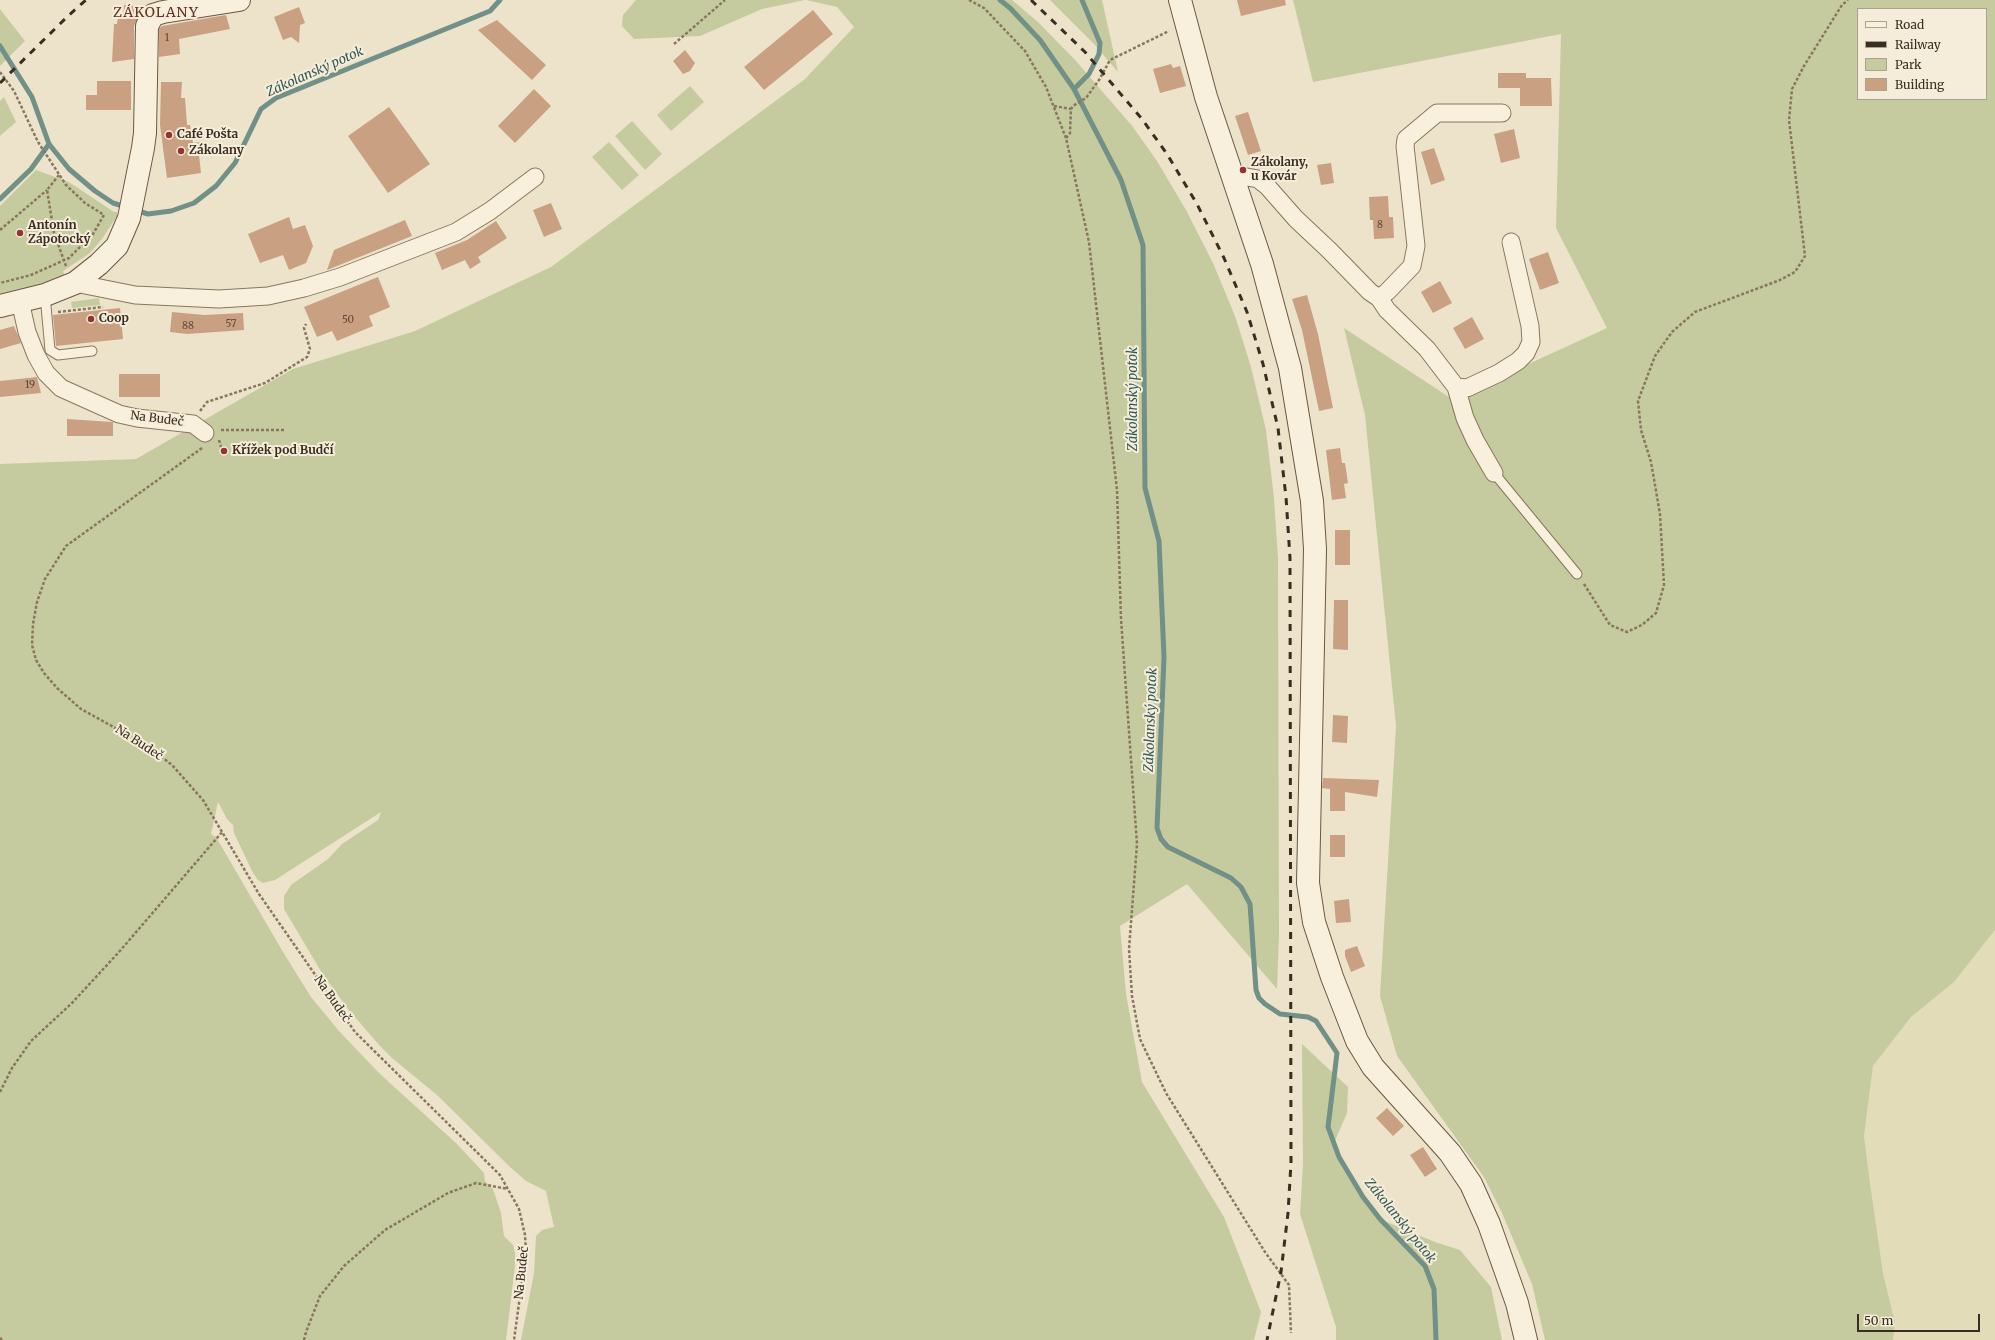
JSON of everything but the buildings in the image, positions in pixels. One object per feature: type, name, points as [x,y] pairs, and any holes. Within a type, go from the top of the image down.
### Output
[{"type":"main road","points":[[10,304],[46,304],[99,264],[117,246],[128,218],[145,133],[147,26],[152,8],[163,12],[239,0]]},
{"type":"main road","points":[[1180,0],[1206,96],[1262,264],[1290,368],[1312,501],[1315,548],[1308,883],[1314,922],[1332,977],[1357,1041],[1373,1067],[1450,1153],[1471,1184],[1489,1224],[1517,1303],[1526,1340]]},
{"type":"street","points":[[1379,298],[1387,292],[1412,266],[1416,246],[1405,146],[1406,139],[1437,113],[1502,113]]},
{"type":"street","points":[[75,283],[135,295],[219,299],[268,296],[304,288],[340,277],[456,232],[490,211],[535,177]]},
{"type":"street","points":[[1234,179],[1247,177],[1258,179],[1266,186],[1296,219],[1370,292],[1379,298],[1387,310],[1428,349],[1456,387],[1465,418],[1494,473]]},
{"type":"street","points":[[1456,387],[1467,388],[1498,373],[1518,361],[1526,353],[1531,342],[1530,326],[1511,242]]},
{"type":"street","name":"Na Budeč","points":[[10,304],[27,332],[36,356],[46,373],[61,388],[120,414],[137,418],[193,424],[203,431]]},
{"type":"lane","points":[[46,304],[50,350],[58,355],[92,351]]},
{"type":"lane","points":[[1494,473],[1577,574]]},
{"type":"path","points":[[674,44],[725,0]]},
{"type":"path","points":[[969,0],[984,8],[1025,51],[1046,87],[1066,138],[1089,242],[1117,490],[1121,619],[1137,844],[1129,949],[1132,996],[1140,1039],[1166,1093],[1265,1252],[1289,1285],[1291,1334]]},
{"type":"path","points":[[1577,574],[1610,625],[1627,632],[1642,625],[1656,613],[1664,584],[1660,514],[1651,462],[1640,430],[1638,402],[1655,356],[1672,332],[1695,312],[1780,280],[1795,272],[1805,256],[1789,120],[1792,89],[1804,66],[1842,4],[1848,0]]},
{"type":"path","points":[[1066,138],[1070,133],[1071,109],[1073,106],[1086,98],[1113,58],[1186,22]]},
{"type":"path","points":[[0,72],[14,91],[38,142],[66,185],[85,203],[104,215],[93,234],[79,250],[64,262],[31,275],[0,283]]},
{"type":"path","points":[[1054,106],[1071,109]]},
{"type":"path","points":[[0,230],[47,190],[59,175]]},
{"type":"path","points":[[47,190],[54,233],[64,262],[75,283]]},
{"type":"path","points":[[46,304],[103,307]]},
{"type":"path","points":[[207,402],[274,379],[307,357],[310,349],[304,328],[306,324]]},
{"type":"path","points":[[203,431],[286,430]]},
{"type":"path","name":"Na Budeč","points":[[203,431],[205,444],[197,453],[156,480],[66,546],[45,580],[36,602],[32,645],[36,660],[44,673],[57,688],[82,709],[148,746],[172,765],[203,800],[223,831],[259,894],[355,1032],[500,1175],[519,1209],[526,1246],[514,1340]]},
{"type":"path","points":[[0,1092],[12,1068],[31,1041],[72,1003],[119,952],[223,831]]},
{"type":"path","points":[[304,1340],[320,1296],[344,1266],[385,1230],[448,1193],[476,1183],[509,1189]]},
{"type":"shaded area","points":[[1995,930],[1995,1340],[1893,1340],[1895,1323],[1883,1273],[1864,1136],[1873,1066],[1911,1017],[1954,982]]},
{"type":"green space","points":[[636,0],[805,0],[762,9],[700,36],[634,39],[622,26],[623,15]]},
{"type":"green space","points":[[806,0],[1012,0],[1039,23],[1076,61],[1133,127],[1157,161],[1186,210],[1213,263],[1235,316],[1251,367],[1266,430],[1274,498],[1278,558],[1279,936],[1277,989],[1187,884],[1120,926],[1126,994],[1142,1082],[1224,1217],[1261,1312],[1254,1340],[521,1340],[534,1273],[536,1236],[542,1230],[554,1227],[546,1191],[526,1181],[437,1095],[392,1058],[380,1046],[348,1009],[322,973],[284,909],[284,896],[291,885],[328,859],[342,844],[378,820],[381,812],[275,880],[263,883],[258,880],[253,873],[234,833],[233,825],[227,819],[218,802],[211,834],[216,837],[311,997],[339,1031],[379,1073],[457,1144],[484,1173],[485,1181],[493,1189],[501,1213],[504,1236],[513,1245],[515,1253],[515,1266],[506,1340],[0,1340],[0,464],[136,459],[293,369],[415,331],[551,267],[805,79],[854,27],[837,7]]},
{"type":"green space","points":[[1050,0],[1102,0],[1118,72],[1094,44]]},
{"type":"green space","points":[[1293,0],[1995,0],[1995,930],[1954,982],[1911,1017],[1873,1066],[1864,1136],[1883,1273],[1895,1323],[1893,1340],[1545,1340],[1532,1284],[1502,1213],[1484,1177],[1397,1056],[1380,996],[1396,726],[1365,415],[1344,328],[1452,399],[1607,328],[1556,228],[1561,34],[1313,82]]},
{"type":"green space","points":[[0,9],[25,41],[0,66]]},
{"type":"green space","points":[[690,86],[704,102],[671,131],[657,115]]},
{"type":"green space","points":[[4,97],[16,122],[0,136],[0,101]]},
{"type":"green space","points":[[632,121],[662,154],[645,170],[615,136]]},
{"type":"green space","points":[[609,142],[639,175],[622,190],[592,157]]},
{"type":"green space","points":[[36,170],[69,182],[114,212],[117,212],[117,216],[102,239],[90,253],[63,271],[65,277],[56,282],[0,298],[0,206]]},
{"type":"green space","points":[[99,298],[100,305],[72,308],[71,302]]},
{"type":"green space","points":[[1302,1044],[1348,1087],[1347,1113],[1334,1143],[1355,1183],[1380,1219],[1435,1242],[1460,1250],[1491,1287],[1502,1340],[1336,1340],[1336,1327],[1300,1214],[1303,1164]]},
{"type":"waterway","name":"Zákolanský potok","points":[[135,210],[148,214],[171,211],[194,203],[216,186],[235,163],[261,109],[276,98],[490,11],[500,0]]},
{"type":"waterway","points":[[1000,0],[1010,8],[1040,40],[1074,89]]},
{"type":"waterway","name":"Zákolanský potok","points":[[1082,0],[1100,43],[1099,54],[1089,74],[1074,89],[1121,180],[1143,245],[1145,488],[1159,541],[1164,657],[1157,828],[1161,839],[1168,847],[1231,878],[1241,887],[1250,904],[1256,990],[1259,998],[1280,1014],[1308,1017],[1316,1021],[1337,1053],[1328,1127],[1339,1157],[1363,1197],[1380,1219],[1425,1266],[1434,1289],[1436,1340]]},
{"type":"waterway","name":"Zákolanský potok","points":[[0,46],[32,97],[49,144],[69,169],[95,191],[113,203],[126,207]]},
{"type":"waterway","points":[[0,199],[31,169],[49,144]]},
{"type":"railway","points":[[0,83],[86,0]]},
{"type":"railway","points":[[1031,0],[1085,52],[1142,119],[1167,154],[1197,204],[1224,258],[1247,312],[1263,364],[1278,428],[1286,497],[1290,558],[1291,1163],[1288,1213],[1281,1272],[1267,1340]]},
{"type":"place","name":"Café Pošta","points":[[169,135]]},
{"type":"place","name":"Zákolany","points":[[181,151]]},
{"type":"place","name":"Zákolany, u Kovár","points":[[1243,170]]},
{"type":"place","name":"Antonín Zápotocký","points":[[20,233]]},
{"type":"place","name":"Coop","points":[[91,319]]},
{"type":"place","name":"Křížek pod Budčí","points":[[224,451]]},
{"type":"district","name":"ZÁKOLANY","points":[[156,13]]}]
